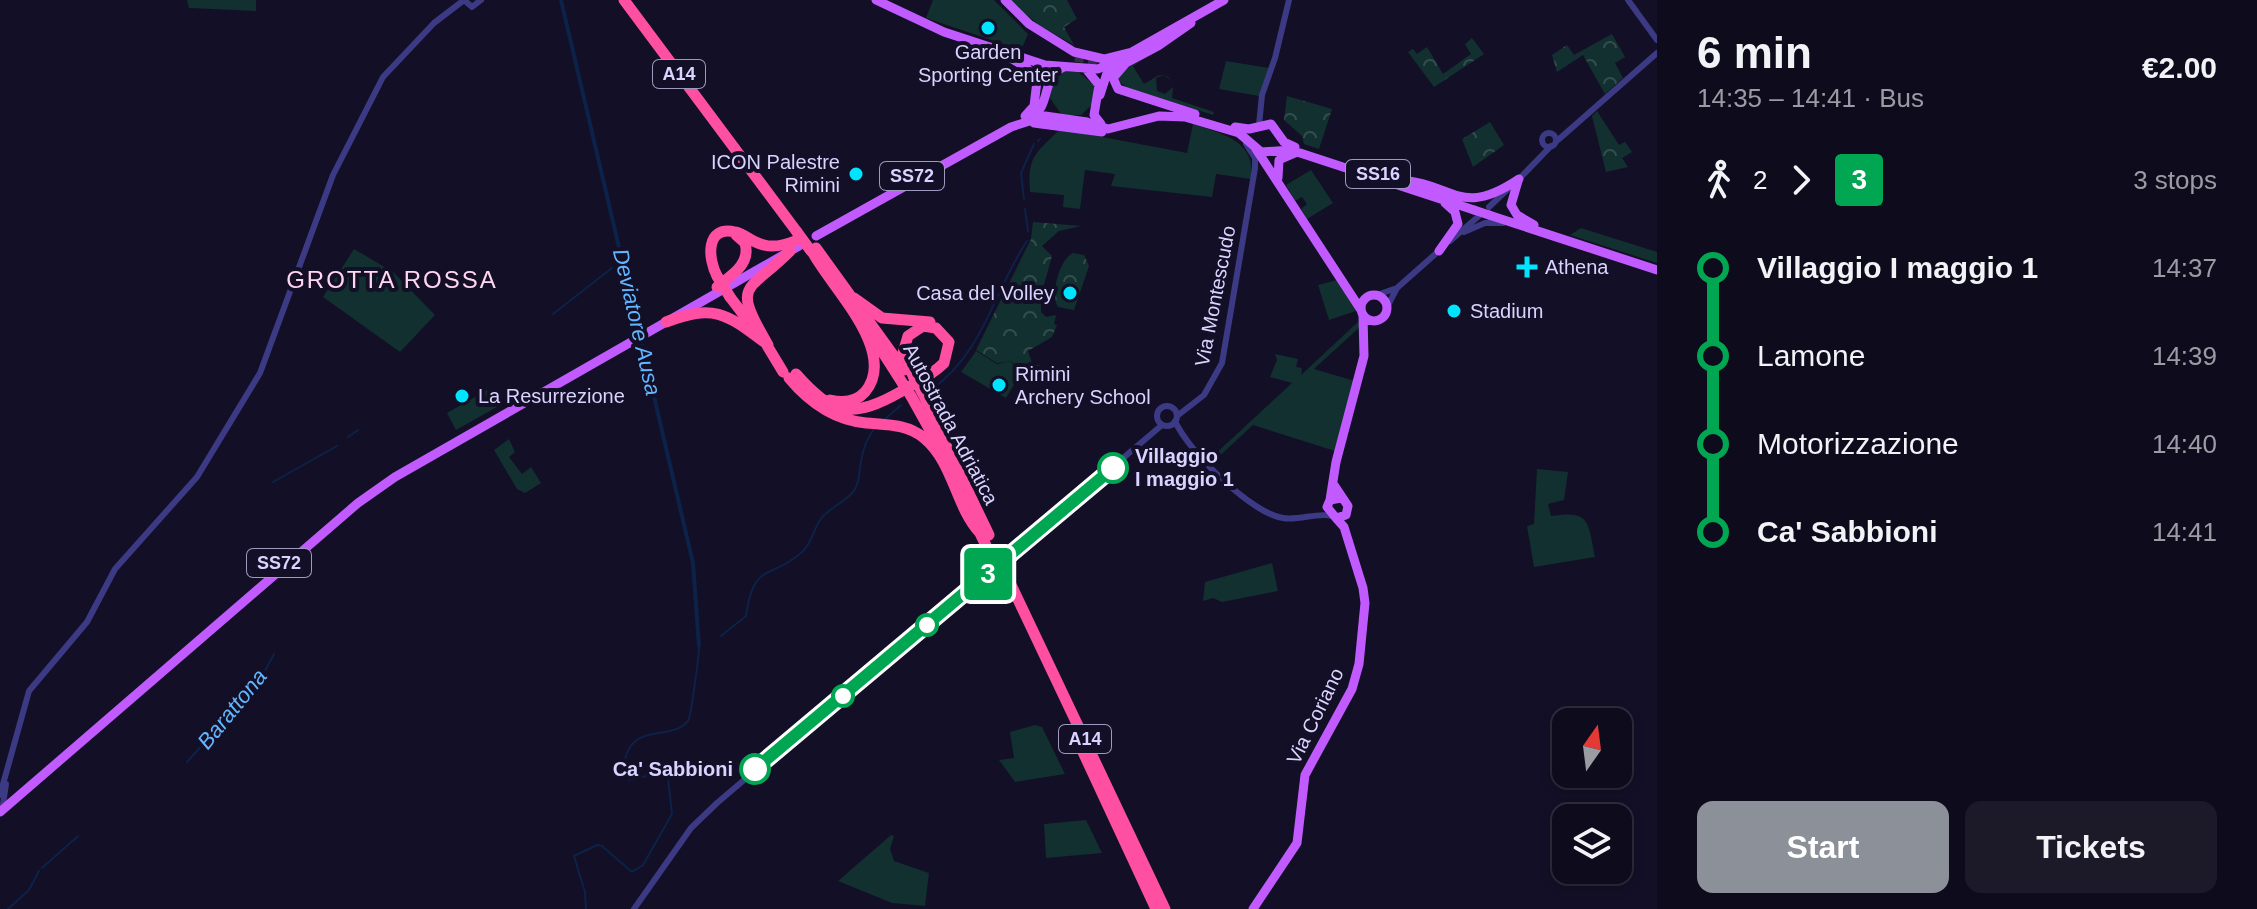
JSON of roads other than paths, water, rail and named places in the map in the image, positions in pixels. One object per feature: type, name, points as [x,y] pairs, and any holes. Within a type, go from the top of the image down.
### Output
[{"type":"highway","name":"Autostrada Adriatica","points":[[624,0],[746,158],[804,242],[909,381]]},
{"type":"highway","name":"Autostrada Adriatica","points":[[631,0],[737,146]]},
{"type":"highway","points":[[804,242],[766,246],[728,232],[715,237],[709,250],[717,281],[810,401],[852,421],[900,426],[924,438],[942,459],[980,533]]},
{"type":"highway","points":[[717,281],[736,272],[746,255],[743,240],[728,232]]},
{"type":"highway","name":"Autostrada Adriatica","points":[[804,242],[854,298],[909,381],[948,449],[1156,909]]},
{"type":"highway","points":[[768,346],[748,307],[748,292],[760,273],[804,242]]},
{"type":"highway","points":[[790,373],[828,399],[851,401],[865,392],[874,369],[868,336],[804,242]]},
{"type":"highway","points":[[810,401],[853,413],[882,409],[938,376],[950,364],[953,347],[943,327],[924,321],[882,318],[854,298]]},
{"type":"highway","points":[[666,322],[697,312],[717,312],[731,318],[768,346]]},
{"type":"highway","points":[[806,385],[820,401],[837,408],[872,407],[944,363],[949,347],[943,331],[923,326],[908,336],[903,353],[909,381]]},
{"type":"highway","name":"Autostrada Adriatica","points":[[917,394],[980,533],[996,558]]},
{"type":"highway","name":"Autostrada Adriatica","points":[[1002,572],[1165,909]]},
{"type":"main road","points":[[868,0],[930,30],[1039,68],[1047,81]]},
{"type":"main road","points":[[876,0],[944,32],[1036,63],[1098,69],[1130,56],[1232,0]]},
{"type":"main road","points":[[1002,0],[1021,17],[1074,52],[1097,59],[1130,56]]},
{"type":"main road","points":[[1002,0],[1018,21],[1075,57]]},
{"type":"main road","points":[[1187,112],[1154,112],[1106,125],[1095,120],[1104,75],[1224,0]]},
{"type":"main road","points":[[1191,23],[1130,56],[1114,75],[1116,87],[1242,129],[1271,124],[1280,137],[1273,150]]},
{"type":"main road","points":[[1009,57],[1032,72],[1037,84],[1034,106],[1014,124]]},
{"type":"main road","points":[[1061,119],[1049,108],[1044,94],[1047,81],[1064,67]]},
{"type":"main road","points":[[1083,67],[1096,78],[1100,95]]},
{"type":"main road","name":"SS72","points":[[647,330],[1038,113],[1044,94]]},
{"type":"main road","points":[[1075,121],[1087,117],[1097,107]]},
{"type":"main road","name":"SS72","points":[[1014,124],[1045,116],[1061,119]]},
{"type":"main road","name":"SS16","points":[[1061,119],[1105,129],[1159,116],[1175,116],[1224,129],[1256,148],[1311,156],[1396,182]]},
{"type":"main road","name":"SS72","points":[[1014,124],[1043,123],[1104,132],[1125,126]]},
{"type":"main road","points":[[1256,126],[1256,148]]},
{"type":"main road","name":"SS16","points":[[1280,137],[1292,146],[1657,268]]},
{"type":"main road","name":"Via Coriano","points":[[1256,148],[1362,313],[1366,340]]},
{"type":"main road","name":"Via Coriano","points":[[1273,150],[1268,162],[1277,179]]},
{"type":"main road","points":[[1277,179],[1276,167],[1284,156],[1311,156]]},
{"type":"main road","points":[[1396,182],[1479,199],[1498,193],[1519,179]]},
{"type":"main road","points":[[1519,179],[1511,193],[1511,205],[1517,215],[1534,225]]},
{"type":"main road","points":[[1396,182],[1454,209],[1456,229],[1439,251]]},
{"type":"main road","name":"SS16","points":[[1483,211],[1534,225],[1657,268]]},
{"type":"main road","points":[[1516,227],[1617,256]]},
{"type":"main road","name":"SS72","points":[[1,805],[356,498],[392,474],[647,330],[717,281],[804,242]]},
{"type":"main road","points":[[1349,291],[1357,297],[1373,296],[1387,307]]},
{"type":"main road","points":[[1373,296],[1362,313],[1376,321]]},
{"type":"main road","name":"Via Coriano","points":[[1253,909],[1297,843],[1305,775],[1352,689],[1359,664],[1365,603],[1344,527],[1335,509],[1334,484],[1336,462],[1366,340],[1376,321],[1384,317],[1387,307]]},
{"type":"main road","name":"SS72","points":[[1,805],[358,503],[395,477],[631,339]]},
{"type":"street","points":[[1,805],[5,775],[29,691],[87,622],[101,588],[115,569],[197,477],[260,373],[333,175],[383,77],[424,32],[464,0],[470,7]]},
{"type":"street","points":[[453,10],[477,6],[481,0]]},
{"type":"street","points":[[1256,126],[1289,0]]},
{"type":"street","points":[[1628,0],[1657,37]]},
{"type":"street","points":[[1387,307],[1397,288],[1655,53]]},
{"type":"street","points":[[1266,84],[1264,107],[1271,124]]},
{"type":"street","name":"Via Montescudo","points":[[1224,129],[1241,139],[1253,153],[1254,178]]},
{"type":"street","points":[[1532,165],[1543,145],[1544,135],[1562,136]]},
{"type":"street","points":[[1543,145],[1551,146]]},
{"type":"street","name":"Via Montescudo","points":[[634,909],[691,828],[717,803],[1169,419],[1211,387],[1222,363],[1254,178],[1256,148]]},
{"type":"street","points":[[1448,243],[1485,223],[1516,227]]},
{"type":"street","points":[[1373,296],[1397,288]]},
{"type":"street","points":[[1169,419],[1235,491],[1260,511],[1290,519],[1335,509]]},
{"type":"street","points":[[1,805],[5,775]]},
{"type":"street","points":[[6,784],[14,790],[21,788]]},
{"type":"waterway","name":"Deviatore Ausa","points":[[561,0],[693,563],[699,646]]},
{"type":"waterway","points":[[1024,199],[1021,173],[1034,144]]},
{"type":"waterway","points":[[1025,209],[1028,231]]},
{"type":"waterway","points":[[932,389],[950,374],[976,339],[1027,241]]},
{"type":"waterway","name":"Barattona","points":[[616,264],[623,262]]},
{"type":"waterway","name":"Barattona","points":[[553,314],[612,268]]},
{"type":"waterway","points":[[885,419],[901,405]]},
{"type":"waterway","points":[[721,636],[746,616],[749,598],[759,579],[802,552],[823,516],[853,492],[864,448],[874,429]]},
{"type":"waterway","name":"Barattona","points":[[348,437],[358,430]]},
{"type":"waterway","name":"Barattona","points":[[273,482],[337,446]]},
{"type":"waterway","points":[[586,909],[585,892],[574,856],[597,845],[602,846],[632,872],[643,865],[672,814],[668,778],[660,773],[629,780],[624,762],[638,739],[673,730],[688,721],[699,646]]},
{"type":"waterway","name":"Barattona","points":[[187,762],[259,682],[274,654]]},
{"type":"waterway","name":"Barattona","points":[[42,868],[78,836]]},
{"type":"waterway","name":"Barattona","points":[[8,909],[29,890],[39,871]]},
{"type":"tunnel","points":[[1075,57],[1111,63]]},
{"type":"place","name":"Garden Sporting Center","points":[[988,28]]},
{"type":"place","name":"ICON Palestre Rimini","points":[[856,174]]},
{"type":"place","name":"Athena","points":[[1527,267]]},
{"type":"place","name":"Casa del Volley","points":[[1070,293]]},
{"type":"place","name":"Stadium","points":[[1454,311]]},
{"type":"place","name":"Rimini Archery School","points":[[999,385]]},
{"type":"place","name":"La Resurrezione","points":[[462,396]]},
{"type":"place","name":"Villaggio I maggio 1","points":[[1113,468]]},
{"type":"place","name":"Ca' Sabbioni","points":[[755,769]]},
{"type":"district","name":"GROTTA ROSSA","points":[[392,279]]}]
